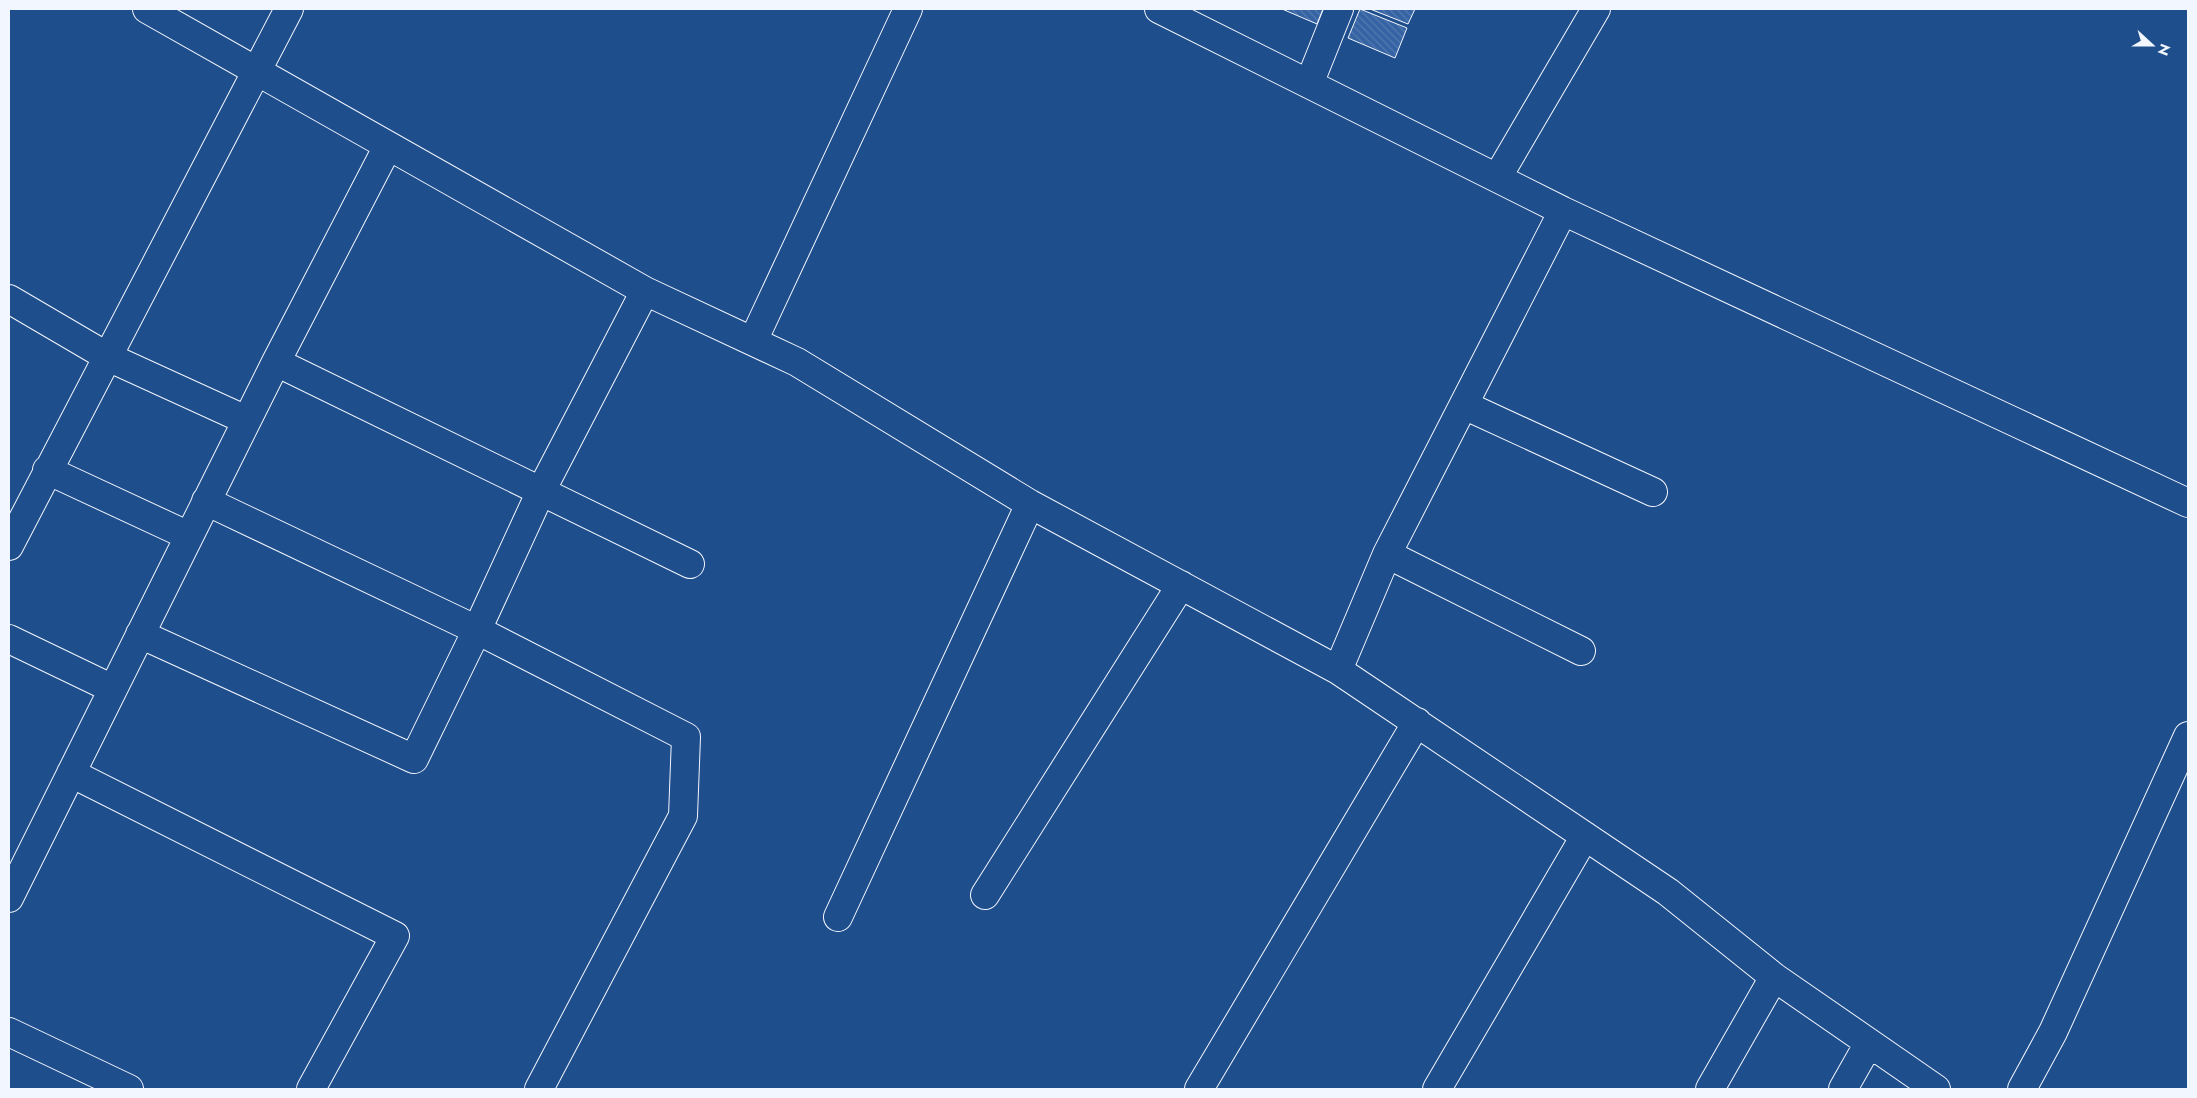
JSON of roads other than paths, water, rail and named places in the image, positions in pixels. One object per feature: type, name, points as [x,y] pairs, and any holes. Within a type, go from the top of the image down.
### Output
[{"type":"street","points":[[147,9],[645,291],[797,362],[1030,504],[1338,670],[1668,892],[1774,977],[1936,1089]]},
{"type":"street","points":[[9,546],[289,9]]},
{"type":"street","points":[[754,341],[908,9]]},
{"type":"street","points":[[1308,84],[1339,9]]},
{"type":"street","points":[[1497,178],[1596,9]]},
{"type":"street","points":[[1171,11],[1308,84],[1563,211],[2188,503]]},
{"type":"street","points":[[9,898],[246,420],[388,146]]},
{"type":"street","points":[[1338,670],[1387,554],[1563,211]]},
{"type":"street","points":[[140,634],[414,759],[477,630],[541,491],[645,291]]},
{"type":"street","points":[[9,299],[108,357],[246,420]]},
{"type":"street","points":[[276,362],[690,564]]},
{"type":"street","points":[[1464,405],[1654,492]]},
{"type":"street","points":[[47,470],[189,536]]},
{"type":"street","points":[[206,501],[477,630],[686,737],[683,816],[540,1089]]},
{"type":"street","points":[[838,917],[1030,504]]},
{"type":"street","points":[[1387,554],[1581,651]]},
{"type":"street","points":[[985,895],[1181,585]]},
{"type":"street","points":[[9,639],[113,689]]},
{"type":"street","points":[[1199,1089],[1416,722]]},
{"type":"street","points":[[2022,1089],[2053,1032],[2188,736]]},
{"type":"street","points":[[71,774],[395,936],[311,1089]]},
{"type":"street","points":[[1437,1089],[1585,836]]},
{"type":"street","points":[[1710,1089],[1774,977]]},
{"type":"street","points":[[9,1032],[129,1089]]},
{"type":"street","points":[[1843,1089],[1868,1043]]}]
